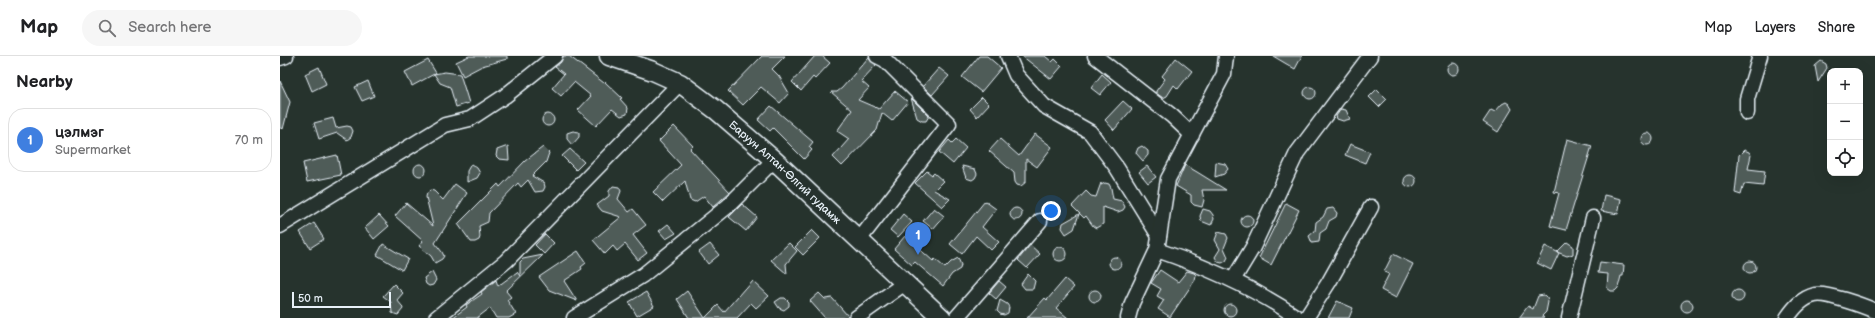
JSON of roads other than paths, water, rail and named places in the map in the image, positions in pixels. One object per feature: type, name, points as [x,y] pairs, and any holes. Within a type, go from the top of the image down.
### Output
[{"type":"main road","name":"Баруун Алтан-Өлгий гудамж","points":[[609,56],[653,71],[680,84],[716,110],[774,160],[942,318]]},
{"type":"street","points":[[280,58],[286,56]]},
{"type":"street","points":[[280,226],[446,125],[470,119],[505,96],[554,56]]},
{"type":"street","points":[[859,240],[949,124],[885,60],[877,56]]},
{"type":"street","points":[[1008,56],[1016,75],[1044,106],[1090,132],[1117,168],[1158,243],[1233,280],[1298,318]]},
{"type":"street","points":[[1095,56],[1172,116],[1192,135]]},
{"type":"street","points":[[1128,318],[1132,303],[1158,243],[1168,179],[1224,74],[1226,56]]},
{"type":"street","points":[[1233,280],[1253,246],[1297,153],[1370,56]]},
{"type":"street","points":[[1746,113],[1747,99],[1760,56]]},
{"type":"street","points":[[436,318],[506,261],[680,84]]},
{"type":"street","points":[[574,318],[643,275],[728,206],[774,160]]},
{"type":"street","points":[[1306,318],[1329,282],[1371,207]]},
{"type":"street","points":[[1569,318],[1592,218]]},
{"type":"street","points":[[956,318],[1040,221]]},
{"type":"street","points":[[856,318],[905,283]]},
{"type":"street","points":[[1787,318],[1798,303],[1816,294],[1856,302],[1875,311]]},
{"type":"place","name":"цэлмэг","points":[[918,255]]}]
